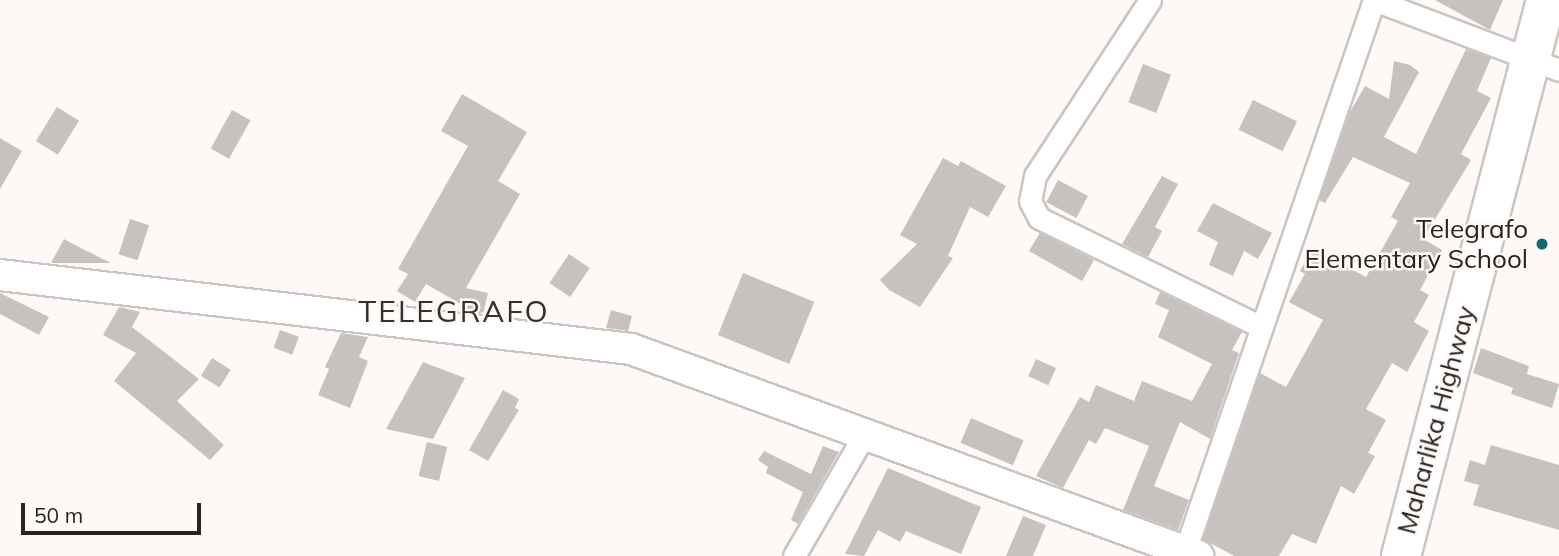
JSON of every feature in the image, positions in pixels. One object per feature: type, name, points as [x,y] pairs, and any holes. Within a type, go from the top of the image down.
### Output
[{"type":"highway","name":"Maharlika Highway","points":[[1401,556],[1545,64],[1546,0]]},
{"type":"street","points":[[1150,0],[1035,176],[1030,201],[1039,218],[1259,326]]},
{"type":"street","points":[[0,275],[631,348],[866,432],[1191,554],[1259,326],[1374,0],[1545,64]]},
{"type":"street","points":[[794,556],[866,432]]},
{"type":"building","points":[[1435,0],[1503,0],[1490,30]]},
{"type":"building","points":[[1466,49],[1491,58],[1477,91],[1491,98],[1461,154],[1471,160],[1423,239],[1442,250],[1420,290],[1429,295],[1414,322],[1429,331],[1407,372],[1392,363],[1366,409],[1386,420],[1368,453],[1375,456],[1354,494],[1341,486],[1316,544],[1292,534],[1279,556],[1234,556],[1203,539],[1260,373],[1286,387],[1323,320],[1289,302],[1305,274],[1300,271],[1313,248],[1366,277],[1398,221],[1391,217],[1410,183],[1353,157],[1325,203],[1319,200],[1350,112],[1365,86],[1389,99],[1394,61],[1410,65],[1419,72],[1384,137],[1416,154]]},
{"type":"building","points":[[1143,64],[1171,75],[1156,113],[1128,102]]},
{"type":"building","points":[[462,94],[527,132],[498,181],[520,194],[466,288],[488,293],[483,314],[463,312],[464,306],[426,284],[415,302],[397,291],[408,274],[398,269],[468,146],[441,131]]},
{"type":"building","points":[[1253,100],[1297,121],[1283,151],[1239,130]]},
{"type":"building","points":[[57,107],[79,121],[58,155],[36,141]]},
{"type":"building","points":[[232,110],[250,120],[229,159],[211,148]]},
{"type":"building","points":[[0,138],[22,151],[0,189]]},
{"type":"building","points":[[943,158],[958,166],[961,161],[1006,186],[988,217],[970,207],[948,256],[953,258],[920,307],[889,290],[880,280],[917,244],[900,235]]},
{"type":"building","points":[[1162,176],[1178,184],[1155,227],[1162,231],[1148,257],[1122,244]]},
{"type":"building","points":[[1058,180],[1088,196],[1076,218],[1046,202]]},
{"type":"building","points":[[1213,203],[1272,233],[1258,259],[1244,251],[1233,276],[1209,265],[1218,242],[1197,231]]},
{"type":"building","points":[[130,219],[149,225],[138,260],[119,254]]},
{"type":"building","points":[[1040,233],[1094,260],[1082,281],[1029,251]]},
{"type":"building","points":[[64,239],[75,245],[111,263],[51,263]]},
{"type":"building","points":[[569,254],[590,268],[570,297],[549,283]]},
{"type":"building","points":[[743,273],[814,302],[789,364],[718,335]]},
{"type":"building","points":[[1160,292],[1242,332],[1232,350],[1239,353],[1210,439],[1180,422],[1154,486],[1189,500],[1178,530],[1123,510],[1149,446],[1105,428],[1096,444],[1089,440],[1063,488],[1036,476],[1080,397],[1089,402],[1096,385],[1134,401],[1142,381],[1192,401],[1212,364],[1158,337],[1169,310],[1155,304]]},
{"type":"building","points":[[0,293],[49,317],[39,335],[0,314]]},
{"type":"building","points":[[119,307],[140,312],[132,327],[199,379],[177,401],[224,445],[210,460],[114,381],[136,353],[103,335]]},
{"type":"building","points":[[611,310],[632,316],[628,331],[606,328]]},
{"type":"building","points":[[280,330],[299,337],[292,355],[274,348]]},
{"type":"building","points":[[341,333],[368,337],[359,357],[368,361],[350,408],[318,395],[329,369],[325,367]]},
{"type":"building","points":[[1481,348],[1529,366],[1527,374],[1559,384],[1552,408],[1511,394],[1513,388],[1473,373]]},
{"type":"building","points":[[212,358],[231,370],[220,387],[201,376]]},
{"type":"building","points":[[1036,359],[1056,368],[1048,385],[1028,376]]},
{"type":"building","points":[[423,362],[465,378],[433,439],[386,429]]},
{"type":"building","points":[[503,390],[519,399],[515,408],[519,410],[488,461],[469,450]]},
{"type":"building","points":[[971,418],[1023,440],[1013,465],[960,443]]},
{"type":"building","points":[[427,442],[447,447],[439,481],[419,476]]},
{"type":"building","points":[[1491,445],[1559,465],[1559,530],[1473,505],[1479,485],[1464,481],[1470,460],[1485,465]]},
{"type":"building","points":[[823,446],[839,452],[798,524],[791,520],[803,492],[766,473],[768,467],[758,460],[764,451],[811,474]]},
{"type":"building","points":[[888,468],[981,507],[961,554],[906,531],[900,542],[878,530],[864,556],[845,554]]},
{"type":"building","points":[[1023,516],[1046,525],[1033,556],[1006,556]]},
{"type":"place","name":"Telegrafo Elementary School","points":[[1542,244]]},
{"type":"district","name":"TELEGRAFO","points":[[454,311]]}]
